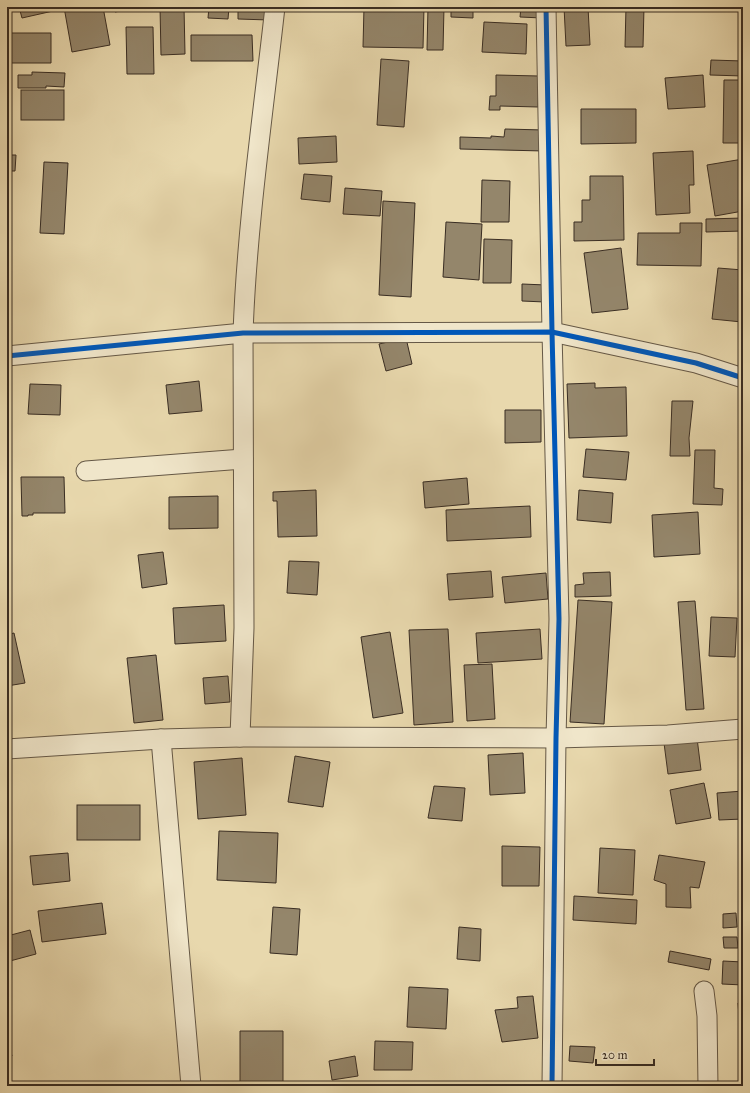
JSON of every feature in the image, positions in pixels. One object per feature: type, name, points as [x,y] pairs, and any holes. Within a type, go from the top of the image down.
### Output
[{"type":"street","points":[[240,737],[244,628],[244,307],[252,202],[275,7]]},
{"type":"street","points":[[546,7],[559,619],[556,738],[552,1086]]},
{"type":"street","points":[[7,356],[243,333],[552,332],[696,363],[743,378]]},
{"type":"street","points":[[86,472],[244,458]]},
{"type":"street","points":[[7,749],[160,739],[240,737],[556,738],[668,735],[743,729]]},
{"type":"street","points":[[160,739],[191,1086]]},
{"type":"street","points":[[704,991],[708,1016],[708,1086]]},
{"type":"building","points":[[19,7],[52,7],[53,11],[22,18]]},
{"type":"building","points":[[64,7],[103,7],[110,45],[72,52]]},
{"type":"building","points":[[114,7],[143,7],[115,12]]},
{"type":"building","points":[[160,7],[184,7],[185,54],[161,55]]},
{"type":"building","points":[[209,7],[229,7],[228,19],[208,18]]},
{"type":"building","points":[[238,7],[270,7],[269,20],[238,19]]},
{"type":"building","points":[[364,7],[424,7],[423,48],[363,47]]},
{"type":"building","points":[[428,7],[444,7],[443,50],[427,50]]},
{"type":"building","points":[[451,7],[473,7],[473,18],[451,17]]},
{"type":"building","points":[[521,7],[543,7],[542,18],[520,17]]},
{"type":"building","points":[[564,7],[588,7],[590,45],[566,46]]},
{"type":"building","points":[[626,7],[644,7],[643,47],[625,47]]},
{"type":"building","points":[[484,22],[527,24],[526,54],[482,52]]},
{"type":"building","points":[[126,27],[153,27],[154,74],[127,74]]},
{"type":"building","points":[[9,33],[51,33],[51,63],[10,63]]},
{"type":"building","points":[[191,35],[252,35],[253,61],[191,61]]},
{"type":"building","points":[[381,59],[409,61],[404,127],[377,125]]},
{"type":"building","points":[[711,60],[743,61],[743,76],[710,75]]},
{"type":"building","points":[[32,72],[65,73],[64,87],[46,86],[46,88],[18,88],[18,75],[32,75]]},
{"type":"building","points":[[496,75],[539,76],[538,107],[500,106],[500,110],[489,110],[490,96],[496,96]]},
{"type":"building","points":[[703,75],[705,107],[668,109],[665,78]]},
{"type":"building","points":[[724,80],[743,80],[743,143],[723,143]]},
{"type":"building","points":[[21,90],[64,90],[64,120],[21,120]]},
{"type":"building","points":[[581,109],[636,109],[636,143],[581,144]]},
{"type":"building","points":[[505,129],[544,130],[544,151],[460,149],[460,137],[504,137]]},
{"type":"building","points":[[336,136],[337,162],[299,164],[298,138]]},
{"type":"building","points":[[693,151],[694,185],[689,185],[690,213],[656,215],[653,153]]},
{"type":"building","points":[[7,155],[16,155],[15,171],[7,171]]},
{"type":"building","points":[[743,159],[743,211],[715,216],[707,165]]},
{"type":"building","points":[[44,162],[68,163],[64,234],[40,233]]},
{"type":"building","points":[[304,174],[332,176],[330,202],[301,199]]},
{"type":"building","points":[[590,176],[623,176],[624,240],[574,241],[574,222],[582,222],[582,200],[590,200]]},
{"type":"building","points":[[482,180],[510,181],[509,222],[481,222]]},
{"type":"building","points":[[345,188],[382,191],[380,216],[343,214]]},
{"type":"building","points":[[383,201],[415,203],[411,297],[379,295]]},
{"type":"building","points":[[743,218],[743,231],[706,232],[706,219]]},
{"type":"building","points":[[446,222],[482,224],[479,280],[443,277]]},
{"type":"building","points":[[680,223],[702,223],[701,266],[637,265],[638,233],[680,233]]},
{"type":"building","points":[[484,239],[512,240],[511,283],[483,283]]},
{"type":"building","points":[[621,248],[628,309],[592,313],[584,253]]},
{"type":"building","points":[[718,268],[743,270],[742,322],[712,319]]},
{"type":"building","points":[[522,284],[546,285],[545,302],[522,301]]},
{"type":"building","points":[[406,338],[412,364],[386,371],[379,344]]},
{"type":"building","points":[[199,381],[202,411],[169,414],[166,385]]},
{"type":"building","points":[[595,383],[595,388],[626,387],[627,436],[569,438],[567,384]]},
{"type":"building","points":[[30,384],[61,385],[60,415],[28,414]]},
{"type":"building","points":[[672,401],[693,401],[689,438],[690,456],[670,456]]},
{"type":"building","points":[[505,410],[541,410],[541,442],[505,443]]},
{"type":"building","points":[[741,445],[743,445],[743,484]]},
{"type":"building","points":[[586,449],[629,452],[626,480],[583,477]]},
{"type":"building","points":[[695,450],[715,450],[714,488],[723,489],[722,505],[693,504]]},
{"type":"building","points":[[21,477],[64,477],[65,513],[33,513],[33,515],[22,516]]},
{"type":"building","points":[[467,478],[469,504],[425,508],[423,482]]},
{"type":"building","points":[[316,490],[317,536],[278,537],[277,501],[273,501],[273,492]]},
{"type":"building","points":[[579,490],[613,493],[611,523],[577,520]]},
{"type":"building","points":[[218,496],[218,528],[169,529],[169,497]]},
{"type":"building","points":[[530,506],[531,537],[447,541],[446,510]]},
{"type":"building","points":[[698,512],[700,554],[654,557],[652,515]]},
{"type":"building","points":[[163,552],[167,584],[142,588],[138,555]]},
{"type":"building","points":[[289,561],[319,562],[317,595],[287,593]]},
{"type":"building","points":[[491,571],[493,597],[449,600],[447,574]]},
{"type":"building","points":[[610,572],[611,596],[575,597],[575,585],[584,584],[583,573]]},
{"type":"building","points":[[546,573],[548,599],[505,603],[502,577]]},
{"type":"building","points":[[578,600],[612,602],[604,724],[570,722]]},
{"type":"building","points":[[695,601],[704,709],[686,710],[678,602]]},
{"type":"building","points":[[224,605],[226,641],[175,644],[173,608]]},
{"type":"building","points":[[711,617],[737,618],[735,657],[709,656]]},
{"type":"building","points":[[448,629],[453,722],[414,725],[409,630]]},
{"type":"building","points":[[540,629],[542,659],[478,663],[476,633]]},
{"type":"building","points":[[390,632],[403,713],[373,718],[361,637]]},
{"type":"building","points":[[14,633],[25,683],[7,686],[7,635]]},
{"type":"building","points":[[156,655],[163,720],[134,723],[127,658]]},
{"type":"building","points":[[492,664],[495,719],[467,721],[464,665]]},
{"type":"building","points":[[228,676],[230,702],[205,704],[203,678]]},
{"type":"building","points":[[697,738],[701,770],[668,774],[664,743]]},
{"type":"building","points":[[523,753],[525,793],[490,795],[488,755]]},
{"type":"building","points":[[295,756],[330,762],[323,807],[288,802]]},
{"type":"building","points":[[242,758],[246,815],[198,819],[194,762]]},
{"type":"building","points":[[704,783],[711,818],[676,824],[670,790]]},
{"type":"building","points":[[434,786],[465,788],[462,821],[428,818]]},
{"type":"building","points":[[743,791],[743,819],[719,820],[717,793]]},
{"type":"building","points":[[77,805],[140,805],[140,840],[77,840]]},
{"type":"building","points":[[219,831],[278,833],[276,883],[217,880]]},
{"type":"building","points":[[502,846],[540,847],[539,886],[502,886]]},
{"type":"building","points":[[600,848],[635,850],[633,895],[598,893]]},
{"type":"building","points":[[68,853],[70,881],[33,885],[30,856]]},
{"type":"building","points":[[659,855],[705,862],[699,888],[690,887],[691,908],[666,907],[666,884],[654,880]]},
{"type":"building","points":[[574,896],[637,900],[636,924],[573,920]]},
{"type":"building","points":[[102,903],[106,934],[42,942],[38,911]]},
{"type":"building","points":[[273,907],[300,909],[297,955],[270,953]]},
{"type":"building","points":[[736,913],[737,927],[723,928],[723,914]]},
{"type":"building","points":[[459,927],[481,929],[480,961],[457,959]]},
{"type":"building","points":[[30,930],[36,954],[10,961],[7,951],[7,936]]},
{"type":"building","points":[[723,937],[737,937],[738,948],[724,948]]},
{"type":"building","points":[[670,951],[711,959],[709,970],[668,962]]},
{"type":"building","points":[[723,961],[743,962],[743,985],[722,984]]},
{"type":"building","points":[[409,987],[448,989],[446,1029],[407,1027]]},
{"type":"building","points":[[533,996],[538,1038],[502,1042],[495,1010],[518,1008],[517,997]]},
{"type":"building","points":[[738,1003],[743,1003],[743,1043],[741,1043]]},
{"type":"building","points":[[240,1031],[283,1031],[283,1084],[240,1083]]},
{"type":"building","points":[[7,1039],[12,1056],[7,1058]]},
{"type":"building","points":[[375,1041],[413,1042],[412,1070],[374,1070]]},
{"type":"building","points":[[570,1046],[595,1047],[593,1063],[569,1061]]},
{"type":"building","points":[[355,1056],[358,1076],[332,1080],[329,1061]]},
{"type":"cycle path","points":[[546,7],[559,619],[556,738],[552,1086]]},
{"type":"cycle path","points":[[7,356],[243,333],[552,332],[696,363],[743,378]]}]
